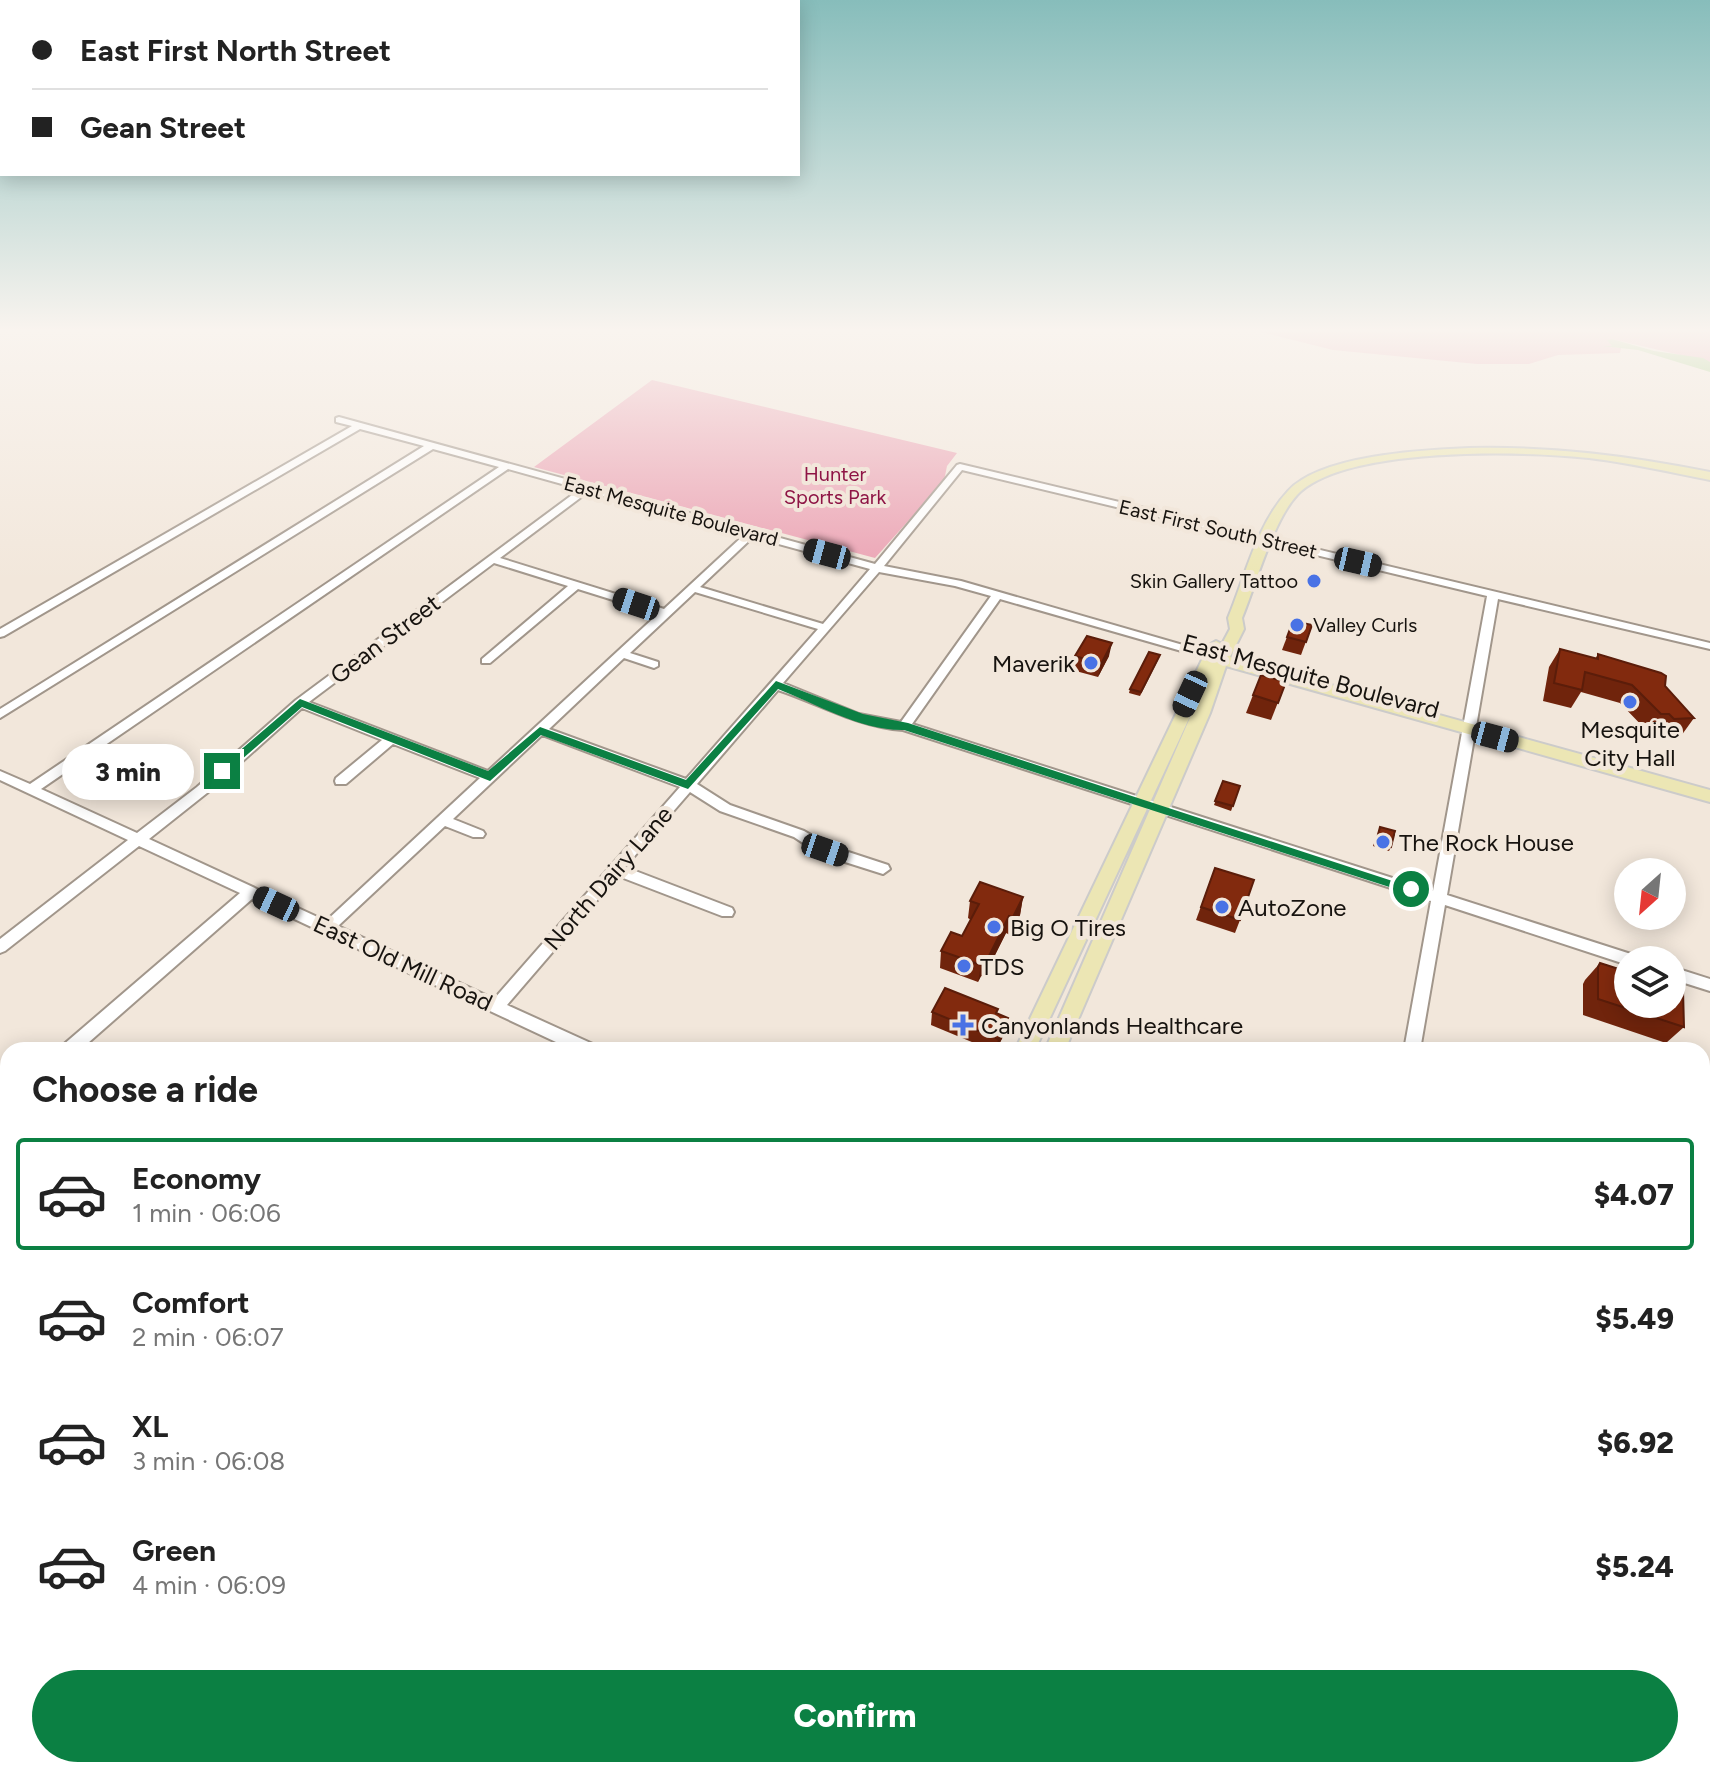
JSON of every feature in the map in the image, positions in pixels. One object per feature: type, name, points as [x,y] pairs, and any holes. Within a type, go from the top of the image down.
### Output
[{"type":"main road","points":[[1058,1042],[1150,806],[1218,654],[1237,629],[1234,622],[1293,492],[1334,470],[1383,458],[1543,451],[1613,457],[1710,476]]},
{"type":"main road","points":[[1202,713],[1218,654]]},
{"type":"main road","name":"East Mesquite Boulevard","points":[[1218,654],[1470,724],[1710,796]]},
{"type":"main road","name":"East Mesquite Boulevard","points":[[1218,654],[1309,686],[1710,784]]},
{"type":"main road","points":[[1029,1042],[1082,930],[1220,684],[1235,674],[1260,675],[1309,686]]},
{"type":"main road","points":[[1068,1019],[1067,1002],[1093,943],[1082,930]]},
{"type":"street","name":"East Mesquite Boulevard","points":[[339,420],[877,568],[997,595],[1218,654]]},
{"type":"street","points":[[0,634],[360,425]]},
{"type":"street","points":[[0,714],[432,445]]},
{"type":"street","points":[[31,789],[507,466]]},
{"type":"street","name":"East First South Street","points":[[960,467],[1710,646]]},
{"type":"street","name":"North Dairy Lane","points":[[496,1007],[877,568],[960,467]]},
{"type":"street","name":"Gean Street","points":[[0,947],[202,790],[300,703],[587,488]]},
{"type":"street","points":[[327,928],[752,533]]},
{"type":"street","points":[[492,559],[666,613]]},
{"type":"street","points":[[486,661],[576,585]]},
{"type":"street","points":[[693,588],[825,628]]},
{"type":"street","points":[[1413,1042],[1493,594]]},
{"type":"street","points":[[904,726],[997,595]]},
{"type":"street","points":[[622,654],[654,664]]},
{"type":"street","points":[[776,685],[859,716],[891,726],[904,726],[1614,954]]},
{"type":"street","points":[[300,703],[490,777]]},
{"type":"street","points":[[540,730],[688,785],[725,808],[799,834],[825,850],[883,869]]},
{"type":"street","points":[[341,781],[392,738]]},
{"type":"street","name":"East Old Mill Road","points":[[0,775],[572,1042]]},
{"type":"street","points":[[444,820],[478,834]]},
{"type":"street","points":[[615,869],[727,912]]},
{"type":"street","points":[[78,1042],[251,892]]},
{"type":"street","points":[[1686,977],[1710,985]]},
{"type":"green space","name":"Hunter Sports Park","points":[[606,414],[794,414],[957,453],[947,466],[944,481],[875,558],[534,467]]},
{"type":"building","points":[[1293,621],[1312,625],[1306,642],[1287,637]]},
{"type":"building","points":[[1087,636],[1112,643],[1101,664],[1075,656]]},
{"type":"building","points":[[1560,649],[1598,659],[1598,654],[1661,673],[1666,676],[1665,686],[1694,718],[1674,719],[1669,714],[1661,714],[1632,685],[1585,672],[1582,690],[1554,683]]},
{"type":"building","name":"Maverik","points":[[1149,652],[1160,655],[1141,692],[1130,689]]},
{"type":"building","points":[[1261,675],[1286,682],[1278,703],[1253,695]]},
{"type":"building","points":[[1223,781],[1240,786],[1233,806],[1215,801]]},
{"type":"building","points":[[1380,827],[1395,831],[1391,847],[1376,842]]},
{"type":"building","name":"AutoZone","points":[[1215,868],[1254,880],[1240,920],[1201,907]]},
{"type":"building","points":[[980,882],[1023,897],[1013,917],[1009,916],[987,960],[984,959],[981,965],[941,951],[951,932],[962,936],[979,904],[970,901]]},
{"type":"building","points":[[1600,963],[1614,968],[1614,1004],[1598,999]]},
{"type":"building","points":[[945,988],[998,1009],[996,1013],[1008,1018],[998,1039],[932,1012]]},
{"type":"building","points":[[1656,1018],[1684,1018],[1684,1027]]},
{"type":"place","name":"Skin Gallery Tattoo","points":[[1314,581]]},
{"type":"place","name":"Valley Curls","points":[[1297,625]]},
{"type":"place","name":"Maverik","points":[[1091,663]]},
{"type":"place","name":"Mesquite City Hall","points":[[1630,702]]},
{"type":"place","name":"The Rock House","points":[[1383,842]]},
{"type":"place","name":"AutoZone","points":[[1222,907]]},
{"type":"place","name":"Big O Tires","points":[[994,927]]},
{"type":"place","name":"TDS","points":[[964,966]]},
{"type":"place","name":"Canyonlands Healthcare","points":[[963,1025]]},
{"type":"route","points":[[222,771],[300,703],[490,777],[540,730],[688,785],[776,685],[859,716],[891,726],[904,726],[1411,889]]}]
